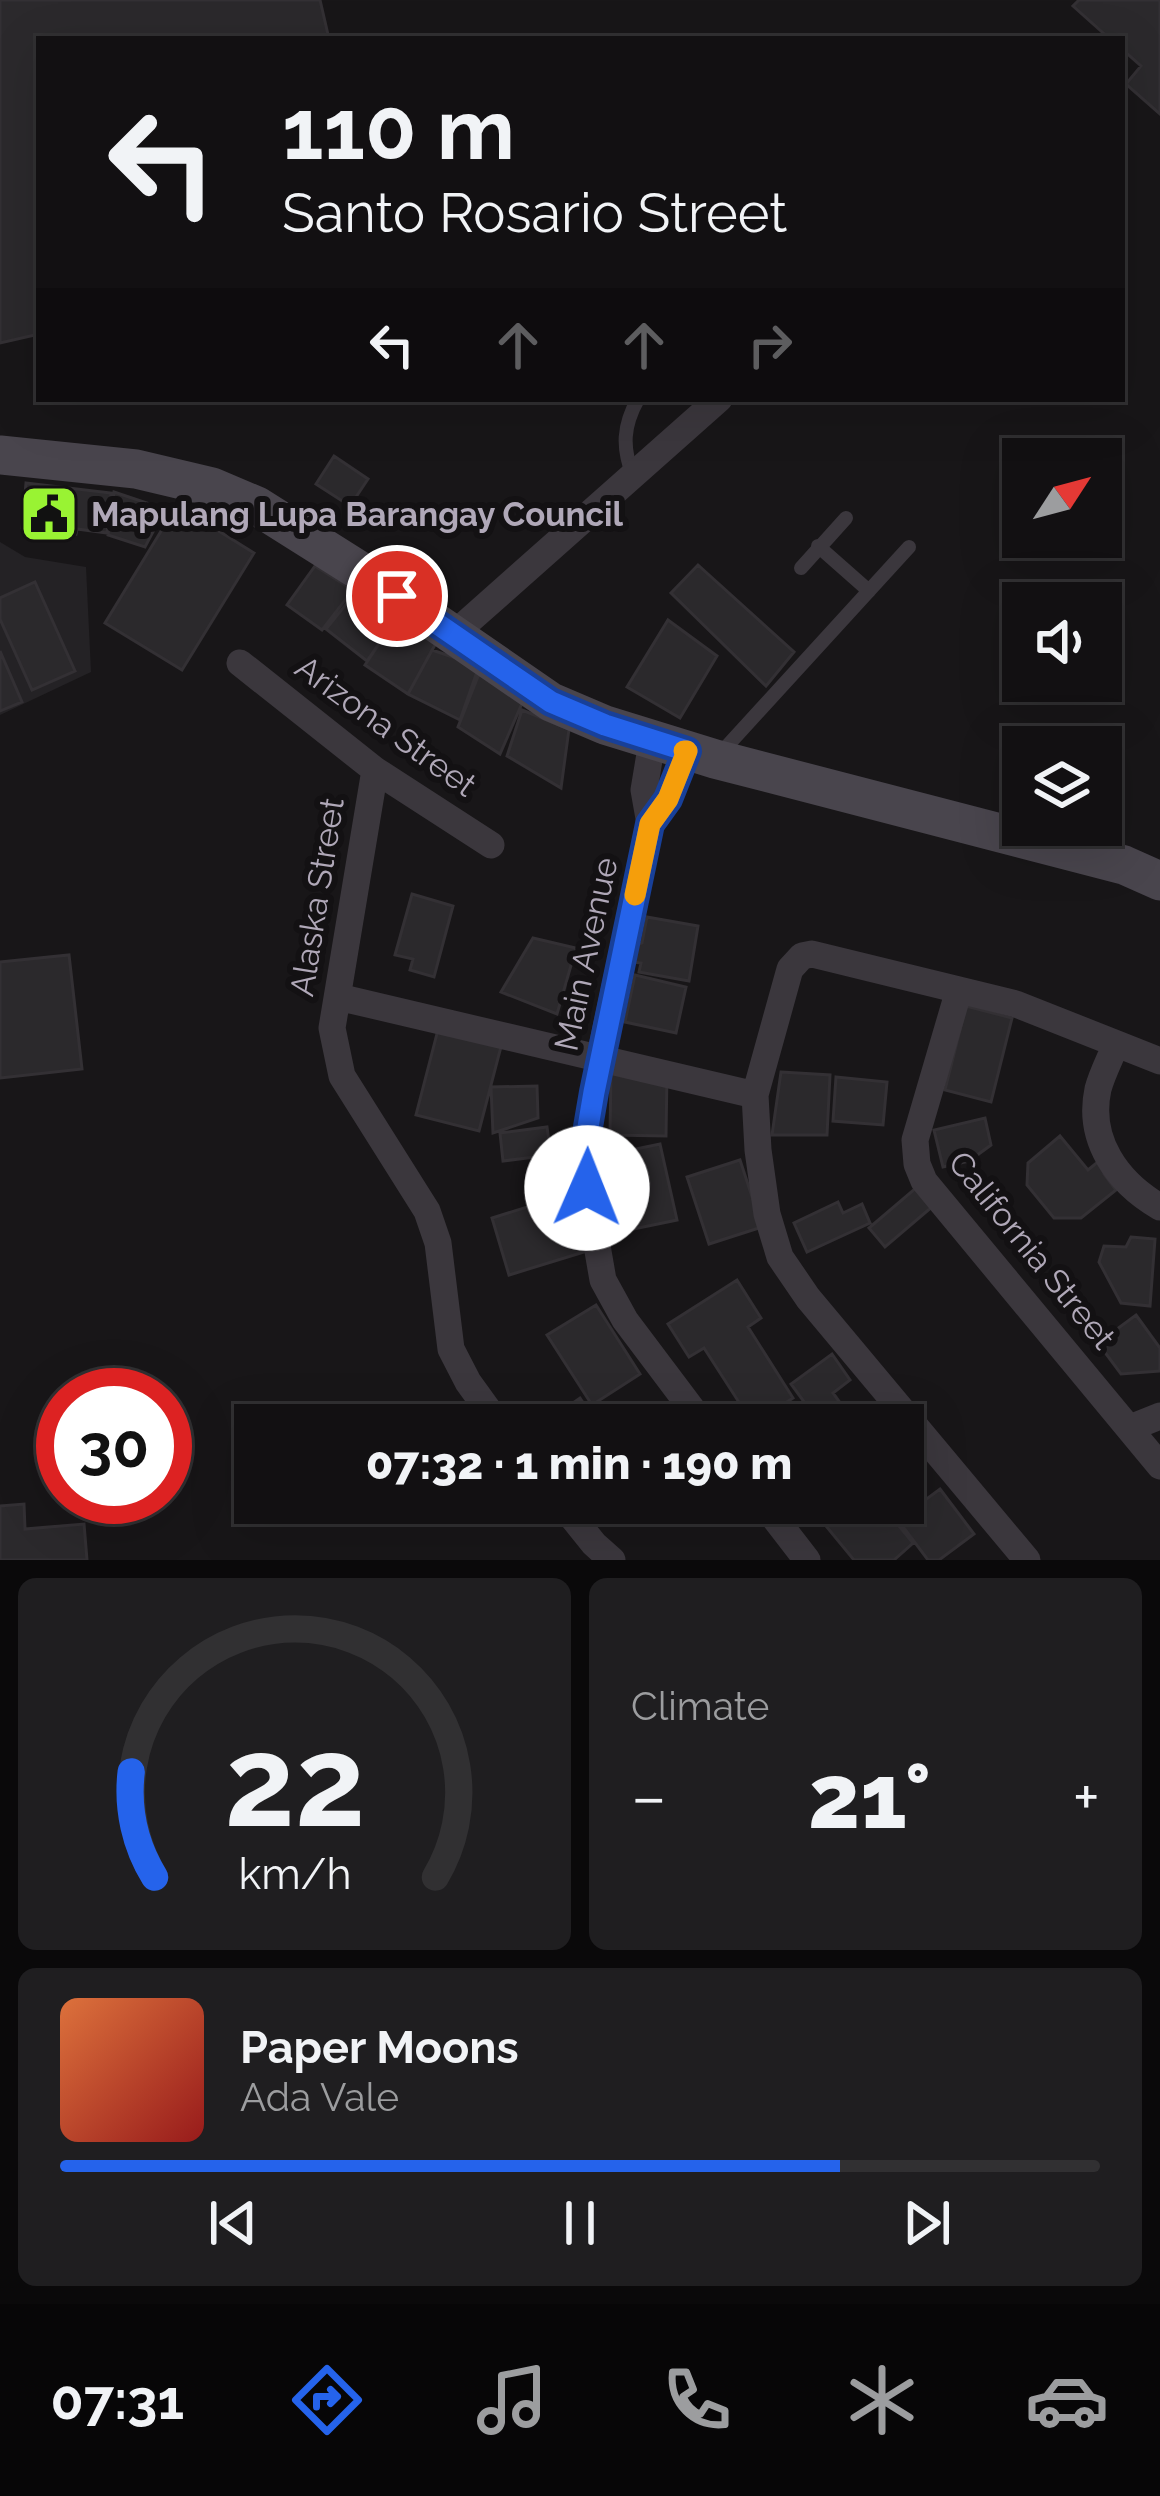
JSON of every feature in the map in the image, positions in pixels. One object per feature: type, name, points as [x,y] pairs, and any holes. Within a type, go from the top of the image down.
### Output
[{"type":"street","points":[[454,634],[716,402]]},
{"type":"street","points":[[0,455],[136,469],[233,495],[313,541],[551,702],[684,751],[1124,865],[1160,881]]},
{"type":"street","name":"Arizona Street","points":[[240,663],[375,770],[491,845]]},
{"type":"street","name":"Main Avenue","points":[[684,751],[668,799],[650,824],[588,1127],[587,1188],[603,1280],[625,1320],[688,1404]]},
{"type":"street","name":"Alaska Street","points":[[375,770],[332,1028],[342,1076],[428,1211],[438,1243],[451,1349],[483,1404]]},
{"type":"street","points":[[1027,1560],[808,1298],[780,1257],[766,1214],[755,1095],[790,969],[802,956],[821,955],[1016,1004],[1160,1061]]},
{"type":"street","name":"California Street","points":[[958,990],[915,1140],[916,1164],[924,1181],[1160,1466]]},
{"type":"street","points":[[338,997],[755,1095]]},
{"type":"street","points":[[1116,1044],[1098,1090],[1096,1134],[1114,1167],[1142,1197],[1160,1207]]},
{"type":"street","points":[[1130,1428],[1160,1415]]},
{"type":"street","points":[[578,1524],[612,1560]]},
{"type":"street","points":[[776,1524],[796,1556]]},
{"type":"lane","points":[[633,476],[624,433],[637,402]]},
{"type":"lane","points":[[801,568],[846,518]]},
{"type":"lane","points":[[818,546],[869,591]]},
{"type":"lane","points":[[684,751],[869,591],[909,547]]},
{"type":"shaded area","points":[[0,542],[25,557],[86,567],[91,672],[0,715]]},
{"type":"building","points":[[0,0],[320,0],[328,36],[36,36],[36,335],[0,343]]},
{"type":"building","points":[[1079,0],[1160,0],[1160,114],[1126,84],[1141,66],[1125,52],[1125,36],[1107,36],[1073,6]]},
{"type":"building","points":[[334,456],[368,479],[350,506],[316,484]]},
{"type":"building","points":[[26,483],[111,493],[107,533],[22,528]]},
{"type":"building","points":[[114,492],[165,509],[145,547],[108,535]]},
{"type":"building","points":[[177,505],[254,553],[182,670],[105,623]]},
{"type":"building","points":[[698,565],[794,652],[766,686],[671,593]]},
{"type":"building","points":[[315,566],[353,590],[322,630],[287,605]]},
{"type":"building","points":[[35,582],[75,671],[32,690],[0,619],[0,598]]},
{"type":"building","points":[[356,592],[397,617],[367,661],[326,629]]},
{"type":"building","points":[[397,617],[436,643],[408,694],[365,665]]},
{"type":"building","points":[[668,620],[717,656],[680,718],[627,687]]},
{"type":"building","points":[[432,650],[479,666],[460,720],[408,694]]},
{"type":"building","points":[[0,651],[22,702],[0,711]]},
{"type":"building","points":[[479,674],[523,701],[500,754],[458,727]]},
{"type":"building","points":[[522,710],[569,729],[561,788],[507,756]]},
{"type":"building","points":[[412,894],[453,906],[434,977],[410,970],[413,959],[395,955]]},
{"type":"building","points":[[647,917],[698,926],[689,981],[639,972],[641,963],[632,962]]},
{"type":"building","points":[[533,938],[576,948],[557,1014],[501,992]]},
{"type":"building","points":[[69,955],[82,1069],[0,1078],[0,962]]},
{"type":"building","points":[[635,975],[686,987],[676,1033],[625,1022]]},
{"type":"building","points":[[966,1006],[1012,1018],[991,1102],[945,1090]]},
{"type":"building","points":[[440,1022],[503,1039],[479,1131],[416,1115]]},
{"type":"building","points":[[611,1072],[667,1073],[666,1136],[610,1135]]},
{"type":"building","points":[[781,1072],[830,1075],[827,1135],[772,1135]]},
{"type":"building","points":[[836,1077],[887,1082],[883,1125],[833,1121]]},
{"type":"building","points":[[537,1086],[538,1118],[493,1133],[491,1087]]},
{"type":"building","points":[[985,1118],[991,1145],[969,1161],[943,1167],[934,1130]]},
{"type":"building","points":[[547,1127],[551,1155],[503,1161],[500,1133]]},
{"type":"building","points":[[1060,1136],[1088,1170],[1104,1157],[1104,1174],[1116,1190],[1081,1218],[1054,1218],[1027,1185],[1028,1163]]},
{"type":"building","points":[[660,1144],[677,1220],[624,1231],[607,1155]]},
{"type":"building","points":[[740,1160],[762,1227],[709,1244],[687,1177]]},
{"type":"building","points":[[917,1187],[933,1206],[885,1247],[869,1228]]},
{"type":"building","points":[[566,1195],[584,1252],[509,1275],[492,1218]]},
{"type":"building","points":[[838,1202],[843,1213],[862,1204],[870,1223],[807,1252],[794,1223]]},
{"type":"building","points":[[1131,1237],[1155,1239],[1150,1306],[1121,1303],[1099,1262],[1104,1246],[1126,1247]]},
{"type":"building","points":[[737,1280],[761,1318],[748,1327],[793,1398],[784,1404],[740,1404],[704,1348],[689,1357],[668,1324]]},
{"type":"building","points":[[596,1305],[640,1374],[591,1404],[547,1335]]},
{"type":"building","points":[[1136,1315],[1160,1348],[1160,1371],[1121,1374],[1098,1343]]},
{"type":"building","points":[[832,1354],[850,1380],[833,1393],[841,1404],[806,1404],[791,1384]]},
{"type":"building","points":[[940,1489],[974,1534],[939,1560],[928,1560],[901,1524],[924,1524],[924,1501]]},
{"type":"building","points":[[24,1504],[25,1529],[84,1524],[87,1560],[0,1560],[0,1506]]},
{"type":"building","points":[[824,1524],[897,1524],[913,1543],[894,1560],[854,1560]]},
{"type":"slow traffic","points":[[635,895],[650,824],[668,799],[684,751]]},
{"type":"place","name":"Mapulang Lupa Barangay Council","points":[[49,514]]},
{"type":"route","points":[[397,596],[551,702],[687,751],[668,799],[650,824],[594,1092],[587,1188]]}]
